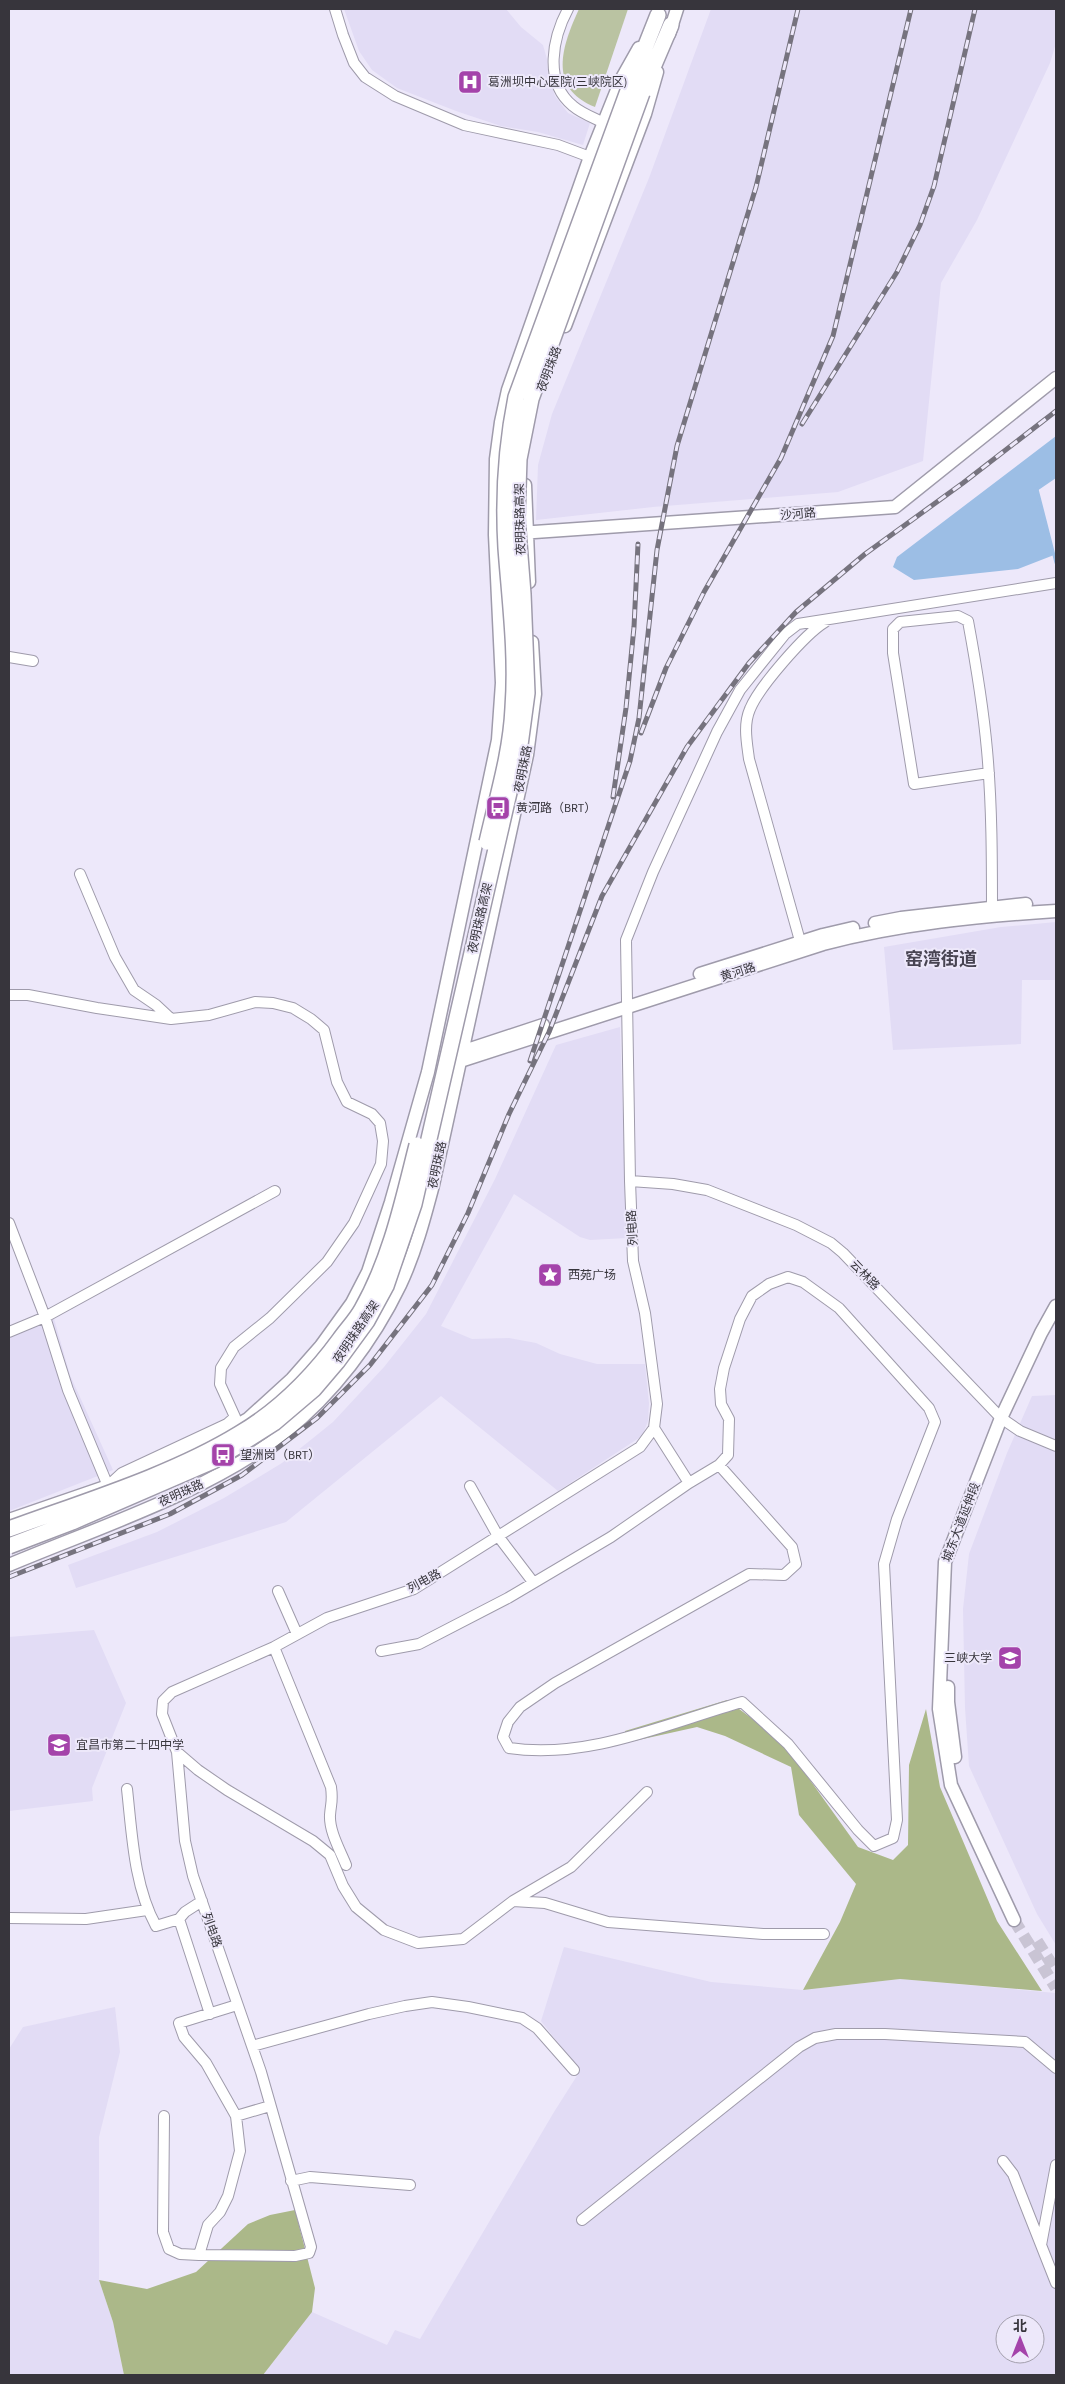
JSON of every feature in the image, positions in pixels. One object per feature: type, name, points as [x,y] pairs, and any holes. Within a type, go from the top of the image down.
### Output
[{"type":"highway","points":[[636,90],[659,12]]},
{"type":"highway","points":[[636,90],[671,25]]},
{"type":"highway","name":"夜明珠路高架","points":[[9,1546],[72,1522],[215,1460],[274,1423],[314,1389],[337,1362],[367,1321],[386,1286],[414,1204],[520,745],[527,692],[523,594],[517,518],[519,459],[531,399],[636,90]]},
{"type":"highway","name":"夜明珠路高架","points":[[9,1529],[190,1459],[247,1429],[271,1412],[309,1377],[362,1310],[376,1280],[393,1238],[437,1064],[510,734],[513,709],[514,631],[506,547],[506,487],[507,442],[516,397],[636,90]]},
{"type":"main road","name":"夜明珠路","points":[[9,1565],[202,1484],[248,1457],[284,1432],[323,1397],[353,1361],[383,1318],[401,1283],[417,1242],[433,1185],[527,755],[535,694],[526,532],[526,456],[535,406],[645,114],[677,9]]},
{"type":"main road","points":[[9,1520],[108,1486],[187,1453],[248,1419],[292,1378],[321,1346],[352,1303],[368,1272],[391,1202],[429,1066],[498,740],[502,683],[495,535],[496,459],[508,390],[590,157],[621,80],[659,12]]},
{"type":"main road","name":"沙河路","points":[[495,535],[895,506],[1056,378]]},
{"type":"main road","name":"黄河路","points":[[429,1066],[802,947],[862,934],[1056,902]]},
{"type":"main road","name":"黄河路","points":[[992,912],[1056,911]]},
{"type":"main road","name":"城东大道延伸段","points":[[1018,1920],[959,1786],[948,1702],[952,1562],[1003,1419],[1041,1333],[1056,1306]]},
{"type":"main road","name":"城东大道延伸段","points":[[1003,1419],[1056,1319]]},
{"type":"main road","points":[[9,1555],[72,1522]]},
{"type":"street","points":[[335,9],[354,63],[365,77],[394,96],[464,125],[558,146],[590,157]]},
{"type":"street","points":[[568,9],[560,23],[554,46],[555,77],[563,96],[573,106],[604,123]]},
{"type":"street","name":"列电路","points":[[199,2255],[295,2256],[309,2253],[311,2247],[252,2046],[193,1876],[185,1840],[178,1752],[162,1714],[163,1701],[172,1692],[274,1647],[327,1618],[414,1589],[640,1447],[654,1428],[657,1411],[645,1313],[633,1261],[626,940],[635,913],[718,732],[740,690],[785,634],[798,624],[1056,583]]},
{"type":"street","points":[[989,773],[914,784],[893,653],[893,629],[900,622],[958,616],[968,621],[980,689],[989,773],[992,912]]},
{"type":"street","points":[[802,947],[749,759],[745,733],[750,710],[763,689],[814,629],[829,620]]},
{"type":"street","points":[[9,657],[33,661]]},
{"type":"street","points":[[80,874],[114,957],[134,990],[156,1005],[171,1019]]},
{"type":"street","points":[[9,995],[28,995],[171,1019],[209,1015],[255,1002],[293,1008],[312,1019],[324,1030],[337,1082],[347,1102],[372,1114],[380,1123],[383,1141],[381,1164],[354,1223],[327,1262],[270,1318],[234,1347],[221,1368],[220,1384],[235,1417],[227,1424],[122,1473],[108,1486],[68,1390],[45,1317],[9,1223]]},
{"type":"street","name":"云林路","points":[[630,1181],[673,1184],[707,1190],[788,1222],[831,1243],[864,1274],[1003,1419],[1020,1431],[1056,1446]]},
{"type":"street","points":[[9,1332],[45,1317],[275,1191]]},
{"type":"street","points":[[381,1651],[419,1644],[508,1598],[611,1537],[689,1483],[719,1466],[728,1455],[729,1419],[721,1404],[720,1389],[724,1368],[740,1319],[752,1296],[769,1284],[788,1277],[803,1282],[839,1308],[929,1408],[935,1422],[898,1519],[884,1564],[897,1820],[893,1838],[874,1846],[858,1830],[788,1744],[742,1702],[649,1732],[553,1750],[529,1751],[509,1748],[503,1737],[508,1722],[520,1708],[555,1682],[749,1574],[784,1575],[796,1564],[792,1547],[719,1466]]},
{"type":"street","points":[[654,1428],[689,1483]]},
{"type":"street","points":[[470,1486],[498,1536],[533,1582]]},
{"type":"street","points":[[278,1591],[297,1634]]},
{"type":"street","points":[[274,1647],[331,1787],[333,1803],[330,1816],[334,1834],[346,1865]]},
{"type":"street","points":[[178,1752],[198,1770],[227,1790],[278,1819],[330,1855],[343,1886],[356,1907],[384,1930],[418,1943],[463,1939],[513,1901],[571,1867],[647,1792]]},
{"type":"street","points":[[127,1789],[141,1886],[147,1910],[156,1926],[179,1919],[185,1912],[202,1901]]},
{"type":"street","points":[[513,1901],[545,1903],[608,1922],[763,1934],[824,1934]]},
{"type":"street","points":[[9,1918],[86,1919],[147,1910]]},
{"type":"street","points":[[179,1919],[210,2014]]},
{"type":"street","points":[[252,2046],[369,2014],[432,2002],[522,2018],[537,2028],[574,2070]]},
{"type":"street","points":[[164,2116],[165,2242],[169,2249],[180,2254],[199,2255],[208,2225],[220,2212],[234,2181],[240,2151],[236,2116],[206,2063],[184,2037],[178,2024],[237,2005]]},
{"type":"street","points":[[582,2220],[799,2047],[815,2038],[836,2034],[885,2034],[1025,2042],[1056,2068]]},
{"type":"street","points":[[236,2116],[270,2106]]},
{"type":"street","points":[[1003,2161],[1013,2174],[1056,2283]]},
{"type":"street","points":[[1041,2245],[1056,2165]]},
{"type":"street","points":[[291,2181],[310,2178],[410,2185]]},
{"type":"shaded area","name":"葛洲坝中心医院(三峡院区)","points":[[344,9],[506,9],[521,27],[543,45],[547,59],[548,77],[555,96],[568,113],[590,123],[583,145],[538,132],[501,126],[397,88],[372,70],[359,51]]},
{"type":"shaded area","points":[[711,9],[1056,9],[1056,43],[1050,63],[977,220],[941,283],[923,461],[838,492],[653,507],[536,520],[538,465],[552,414],[649,178]]},
{"type":"shaded area","points":[[1056,922],[1056,980],[1022,980],[1021,1044],[893,1050],[884,947],[1001,927]]},
{"type":"shaded area","points":[[620,1027],[627,1238],[590,1240],[580,1237],[514,1194],[441,1326],[472,1339],[509,1338],[536,1343],[560,1354],[597,1364],[645,1364],[649,1403],[648,1421],[642,1436],[558,1491],[441,1396],[286,1522],[76,1588],[68,1565],[157,1532],[224,1498],[282,1463],[333,1422],[384,1367],[426,1314],[495,1179],[556,1045]]},
{"type":"shaded area","points":[[51,1308],[70,1375],[113,1470],[9,1511],[9,1328]]},
{"type":"shaded area","name":"三峡大学","points":[[1056,1395],[1056,1945],[1037,1914],[969,1766],[965,1708],[963,1609],[969,1554],[1007,1453],[1032,1396]]},
{"type":"shaded area","name":"宜昌市第二十四中学","points":[[94,1630],[126,1703],[92,1788],[93,1801],[9,1811],[9,1637]]},
{"type":"shaded area","points":[[564,1947],[711,1982],[803,1990],[900,1979],[1056,1993],[1056,2375],[263,2375],[312,2312],[387,2345],[395,2330],[420,2339],[580,2071],[541,2021]]},
{"type":"shaded area","points":[[115,2007],[120,2052],[99,2137],[99,2280],[113,2322],[124,2375],[9,2375],[9,2049],[23,2027]]},
{"type":"green space","points":[[579,9],[628,9],[595,107],[580,99],[570,89],[564,77],[564,51]]},
{"type":"green space","points":[[727,1700],[782,1741],[858,1847],[893,1860],[908,1845],[909,1765],[926,1709],[940,1787],[997,1921],[1042,1991],[900,1979],[803,1990],[840,1922],[856,1884],[799,1815],[791,1767],[725,1736],[697,1727],[625,1743],[625,1731]]},
{"type":"green space","points":[[295,2210],[315,2288],[312,2312],[263,2375],[124,2375],[113,2322],[99,2280],[147,2289],[196,2272],[248,2224],[270,2215]]},
{"type":"water","points":[[1056,436],[1056,478],[1037,491],[1054,555],[1018,569],[914,580],[893,567],[897,557]]},
{"type":"waterway","points":[[1037,489],[1056,563]]},
{"type":"tunnel","points":[[1014,1920],[1056,1988]]},
{"type":"tunnel","points":[[1037,1941],[1056,1971]]},
{"type":"railway","points":[[530,1061],[630,761],[639,718],[657,550],[677,446],[756,187],[798,9]]},
{"type":"railway","points":[[641,733],[666,668],[704,592],[781,458],[833,336],[911,9]]},
{"type":"railway","points":[[802,424],[897,272],[920,225],[934,186],[975,9]]},
{"type":"railway","points":[[9,1577],[170,1514],[242,1475],[317,1418],[370,1365],[432,1285],[468,1213],[509,1114],[549,1032],[602,896],[687,747],[749,663],[796,612],[865,554],[963,483],[1056,411]]},
{"type":"railway","points":[[613,797],[626,708],[634,627],[638,544]]},
{"type":"place","name":"葛洲坝中心医院(三峡院区)","points":[[470,82]]},
{"type":"place","name":"黄河路（BRT）","points":[[498,808]]},
{"type":"place","name":"西苑广场","points":[[550,1275]]},
{"type":"place","name":"望洲岗（BRT）","points":[[223,1455]]},
{"type":"place","name":"三峡大学","points":[[1010,1658]]},
{"type":"place","name":"宜昌市第二十四中学","points":[[59,1745]]},
{"type":"district","name":"窑湾街道","points":[[941,959]]}]
